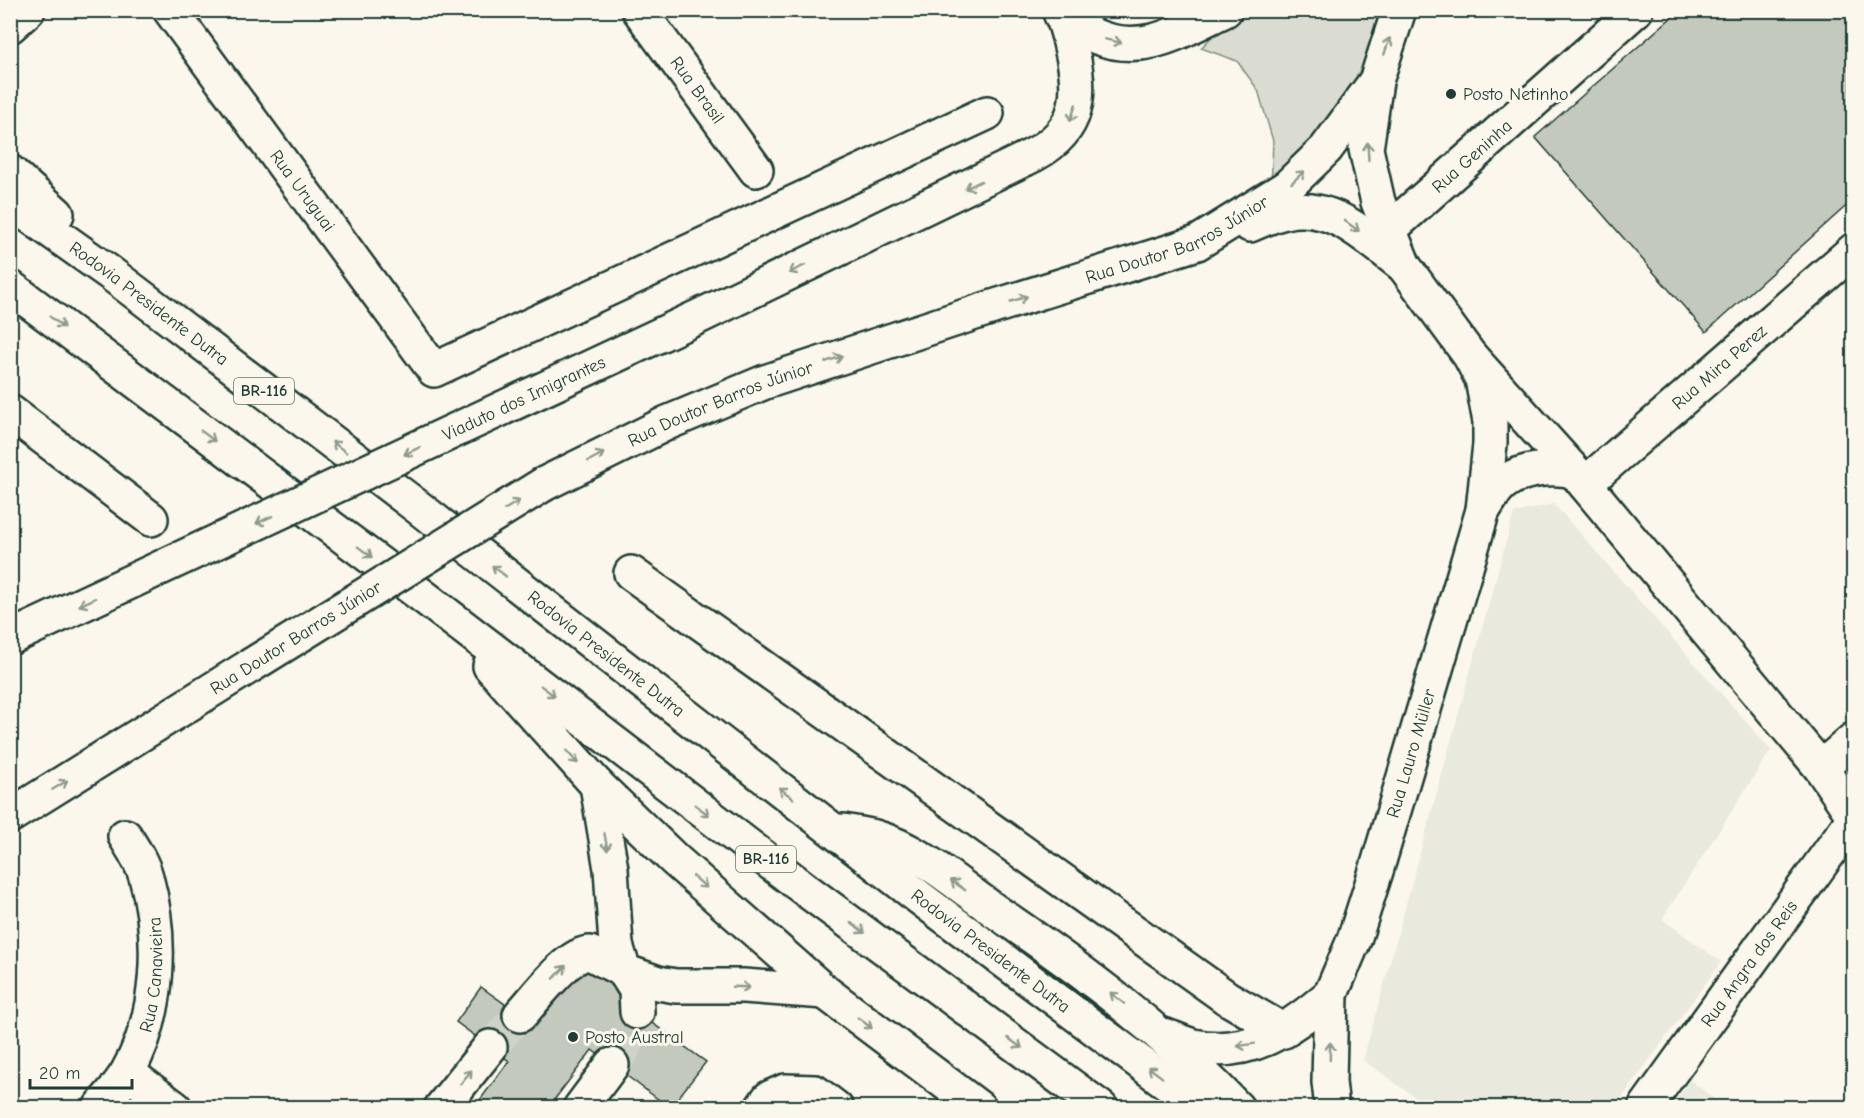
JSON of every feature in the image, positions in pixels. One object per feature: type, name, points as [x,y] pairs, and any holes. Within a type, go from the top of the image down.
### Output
[{"type":"main road","points":[[10,26],[28,10]]},
{"type":"main road","name":"Rua Uruguai","points":[[170,10],[434,370],[987,113]]},
{"type":"main road","name":"Rua Brasil","points":[[639,10],[756,170]]},
{"type":"main road","points":[[1060,13],[1098,37],[1143,44],[1164,39],[1226,10]]},
{"type":"main road","name":"Rua Doutor Barros Júnior","points":[[10,816],[544,484],[667,423],[765,382],[1197,243],[1265,203],[1296,180],[1326,149],[1376,81],[1399,10]]},
{"type":"main road","name":"Rua Geninha","points":[[1389,230],[1636,10]]},
{"type":"main road","name":"Viaduto dos Imigrantes","points":[[10,638],[688,322],[1031,157],[1048,146],[1065,129],[1074,114],[1077,76],[1069,38],[1060,13]]},
{"type":"main road","name":"Rua Lauro Müller","points":[[1376,81],[1366,149],[1375,192],[1404,266],[1470,356],[1580,478],[1821,768],[1854,817]]},
{"type":"main road","name":"BR-116","points":[[10,172],[73,229],[110,273]]},
{"type":"main road","name":"Rodovia Presidente Dutra","points":[[10,202],[110,273],[428,515],[920,898],[1201,1107]]},
{"type":"main road","name":"Rua Lauro Müller","points":[[1197,243],[1283,212],[1306,211],[1342,219],[1404,266]]},
{"type":"main road","name":"Rua Mira Perez","points":[[1580,478],[1854,250]]},
{"type":"main road","name":"BR-116","points":[[10,287],[434,605],[810,892],[1101,1107]]},
{"type":"main road","name":"Rua Lauro Müller","points":[[1332,1107],[1329,1082],[1330,994],[1354,940],[1377,868],[1483,510],[1490,422],[1482,379],[1470,356]]},
{"type":"main road","points":[[10,412],[151,519]]},
{"type":"main road","name":"Rua Lauro Müller","points":[[1483,510],[1500,486],[1518,476],[1548,469],[1559,469],[1580,478]]},
{"type":"main road","points":[[631,573],[1227,998],[1284,1031]]},
{"type":"main road","points":[[434,605],[597,785],[675,860],[825,992],[979,1107]]},
{"type":"main road","points":[[1821,768],[1854,739]]},
{"type":"main road","points":[[597,785],[611,869],[616,945],[624,971],[636,990],[637,1012]]},
{"type":"main road","name":"Rua Angra dos Reis","points":[[1645,1107],[1854,817]]},
{"type":"main road","points":[[833,829],[875,837],[910,851],[1049,947],[1162,1035],[1237,1107]]},
{"type":"main road","name":"Rua Canavieira","points":[[100,1107],[128,1073],[139,1049],[155,981],[155,943],[151,899],[145,874],[125,836]]},
{"type":"main road","points":[[520,1015],[566,965],[584,953],[590,953],[624,971],[658,983],[676,986],[743,986],[825,992]]},
{"type":"main road","name":"Rua Lauro Müller","points":[[1162,1035],[1192,1046],[1224,1048],[1256,1043],[1284,1031],[1330,994]]},
{"type":"main road","points":[[441,1107],[490,1047]]},
{"type":"main road","points":[[580,1107],[612,1065]]},
{"type":"main road","points":[[128,1073],[175,1107]]},
{"type":"main road","points":[[762,1107],[769,1098],[785,1091],[815,1092],[836,1107]]},
{"type":"shaded area","points":[[1254,11],[1389,11],[1360,91],[1271,190],[1273,141],[1258,90],[1237,61],[1201,48],[1225,23]]},
{"type":"shaded area","points":[[1554,504],[1771,750],[1662,919],[1721,962],[1615,1107],[1429,1107],[1363,1060],[1514,513]]},
{"type":"shaded area","points":[[1690,1080],[1725,1107],[1671,1107]]},
{"type":"building","points":[[1593,10],[1613,10],[1604,19]]},
{"type":"building","points":[[1680,10],[1854,10],[1854,199],[1706,332],[1535,137]]},
{"type":"building","name":"Posto Austral","points":[[590,957],[634,989],[623,1002],[706,1062],[670,1108],[592,1050],[548,1108],[474,1108],[509,1061],[456,1022],[481,987],[536,1026]]},
{"type":"tunnel","points":[[612,1065],[623,1051],[637,1012]]},
{"type":"tunnel","points":[[490,1047],[520,1015]]},
{"type":"place","name":"Posto Netinho","points":[[1451,94]]},
{"type":"place","name":"Posto Austral","points":[[573,1037]]}]
